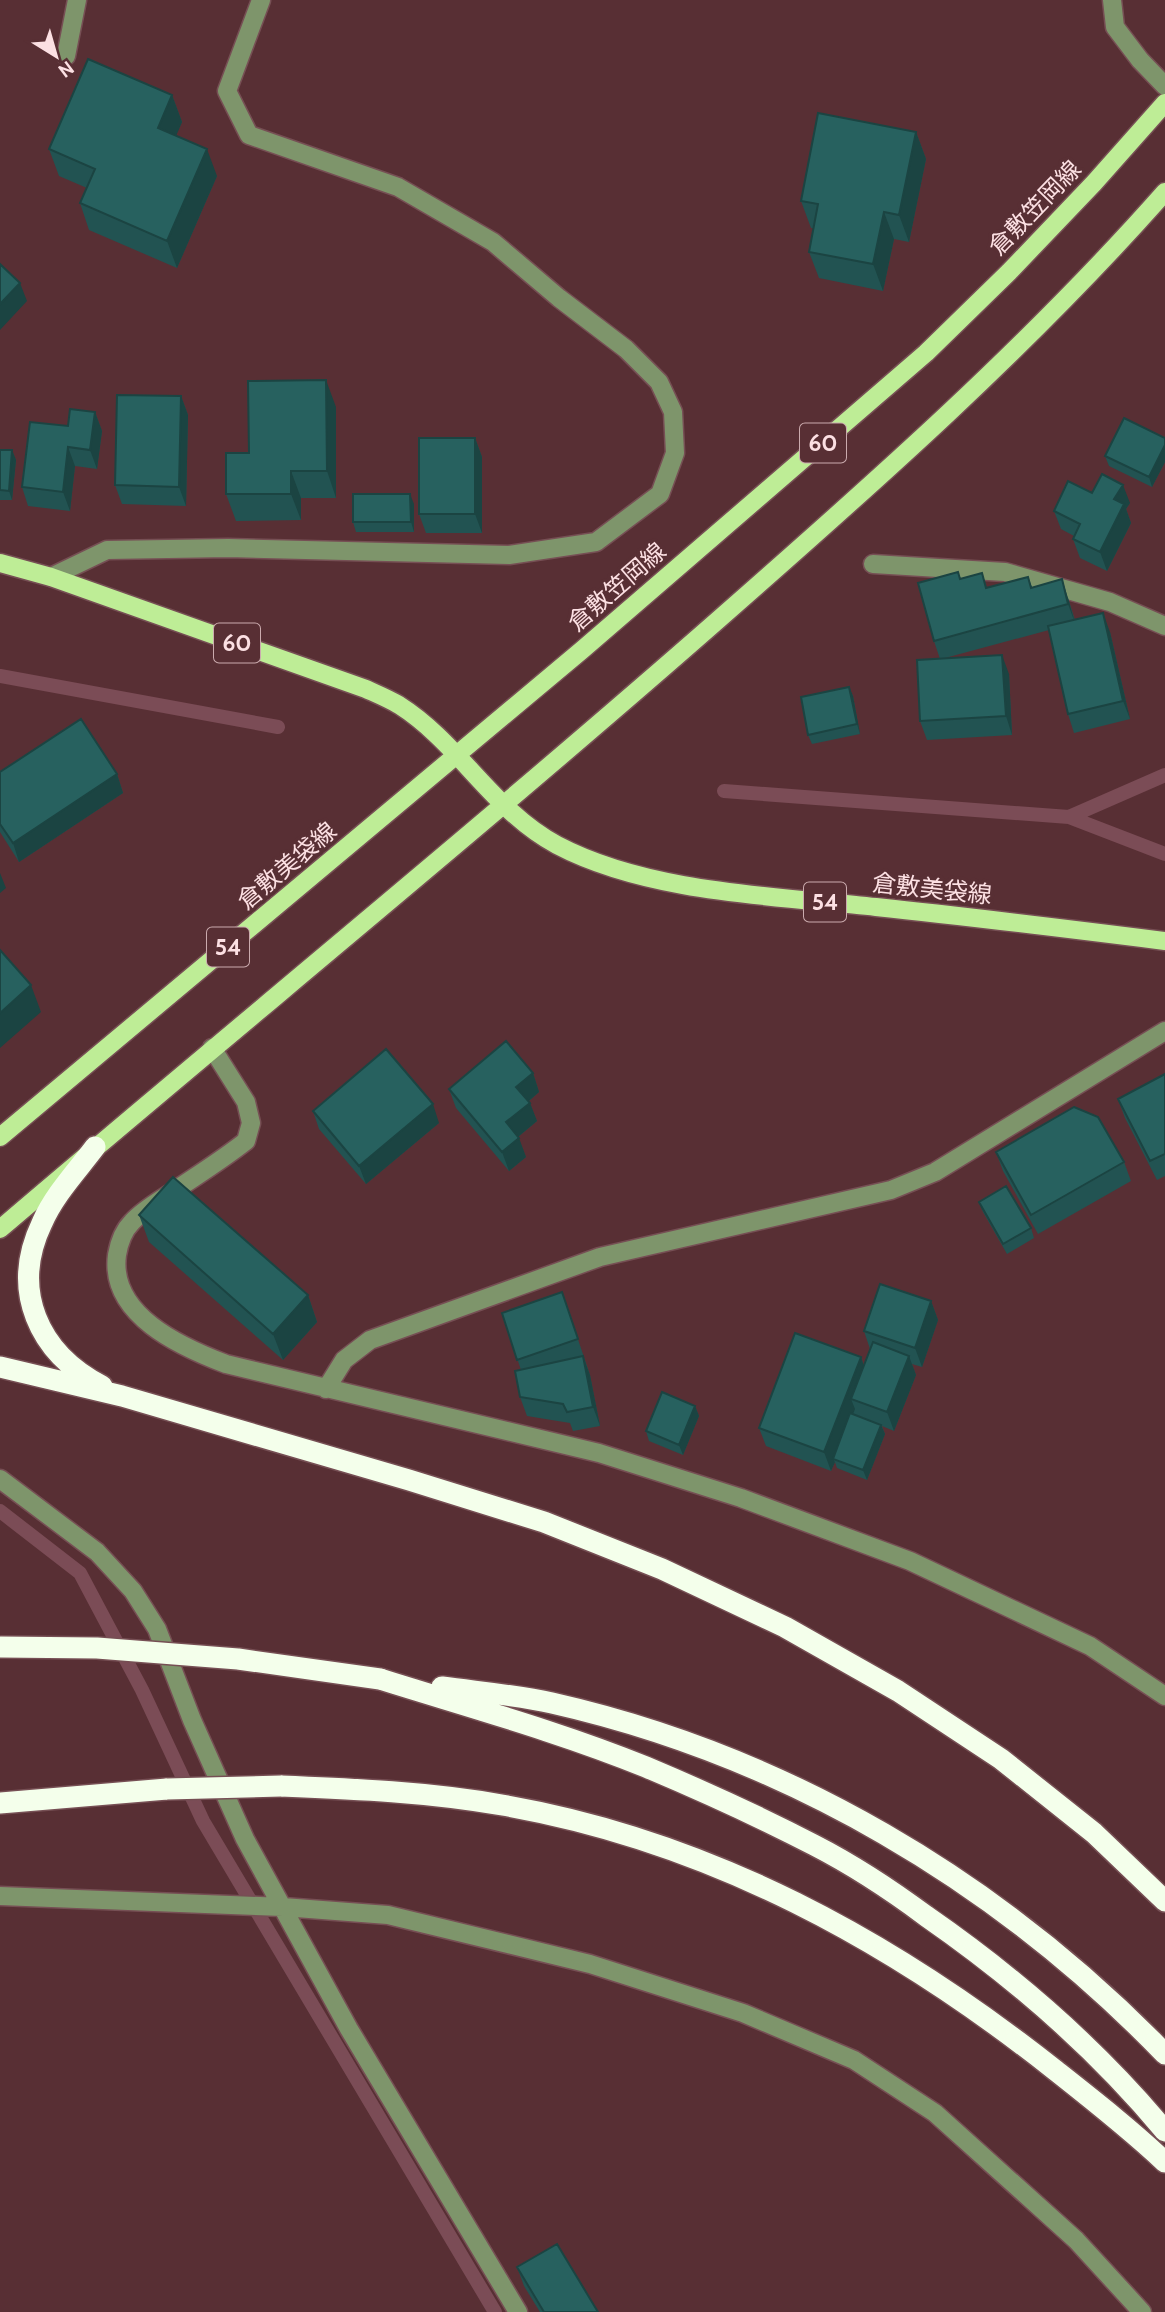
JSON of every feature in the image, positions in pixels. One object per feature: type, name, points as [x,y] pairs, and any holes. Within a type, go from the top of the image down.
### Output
[{"type":"highway","points":[[95,1147],[60,1192],[42,1222],[32,1247],[28,1280],[32,1310],[44,1337],[65,1360],[88,1378],[122,1396]]},
{"type":"highway","points":[[0,1367],[122,1396],[544,1522],[662,1569],[772,1622],[898,1691],[1001,1759],[1094,1833],[1165,1901]]},
{"type":"highway","points":[[0,1647],[97,1648],[238,1659],[550,1702],[659,1731],[758,1769],[842,1810],[921,1856],[998,1907],[1073,1965],[1165,2054]]},
{"type":"highway","points":[[380,1679],[542,1730],[645,1767],[816,1846],[891,1890],[968,1945],[1038,2001],[1105,2064],[1165,2131]]},
{"type":"highway","points":[[0,1803],[167,1789],[281,1786],[406,1791],[504,1805],[600,1828],[677,1852],[770,1889],[865,1938],[937,1983],[1015,2039],[1094,2101],[1165,2162]]},
{"type":"main road","name":"倉敷笠岡線","points":[[456,756],[926,353],[1066,212],[1165,103]]},
{"type":"main road","name":"60","points":[[503,805],[882,476],[1050,314],[1165,192]]},
{"type":"main road","name":"60","points":[[0,563],[51,577],[366,689],[399,705],[456,756]]},
{"type":"main road","name":"倉敷美袋線","points":[[0,1137],[456,756],[503,805],[530,828],[556,844],[615,869],[680,884],[1165,941]]},
{"type":"main road","points":[[0,1228],[503,805]]},
{"type":"street","points":[[66,56],[77,0]]},
{"type":"street","points":[[51,577],[107,550],[228,548],[509,555],[596,542],[660,494],[675,453],[673,412],[659,382],[626,349],[559,299],[494,242],[398,187],[248,135],[227,91],[261,0]]},
{"type":"street","points":[[1112,0],[1115,27],[1140,60],[1165,86]]},
{"type":"street","points":[[873,564],[1005,572],[1111,601],[1165,626]]},
{"type":"street","points":[[326,1389],[344,1360],[370,1340],[600,1257],[891,1190],[935,1171],[1165,1031]]},
{"type":"street","points":[[212,1048],[246,1102],[251,1123],[246,1141],[146,1209],[130,1223],[119,1242],[116,1266],[120,1288],[132,1307],[157,1330],[187,1349],[226,1364],[599,1453],[741,1498],[910,1562],[958,1584],[1090,1646],[1165,1696]]},
{"type":"street","points":[[0,1479],[97,1552],[133,1591],[157,1629],[192,1720],[275,1907],[518,2312]]},
{"type":"street","points":[[0,1896],[275,1907],[388,1915],[590,1964],[743,2013],[854,2060],[934,2113],[1076,2240],[1142,2312]]},
{"type":"building","points":[[88,59],[172,95],[158,128],[207,149],[167,241],[80,203],[95,169],[49,149]]},
{"type":"building","points":[[818,113],[916,132],[899,215],[884,212],[873,264],[809,252],[818,204],[801,201]]},
{"type":"building","points":[[0,264],[20,283],[0,304]]},
{"type":"building","points":[[326,380],[327,471],[291,471],[291,494],[226,494],[226,453],[249,453],[248,381]]},
{"type":"building","points":[[117,395],[181,396],[179,487],[115,485]]},
{"type":"building","points":[[70,409],[95,412],[90,450],[68,447],[63,492],[22,487],[30,422],[68,426]]},
{"type":"building","points":[[1124,418],[1165,438],[1165,445],[1149,477],[1105,456]]},
{"type":"building","points":[[419,438],[475,438],[475,514],[419,514]]},
{"type":"building","points":[[0,450],[12,450],[9,491],[0,490]]},
{"type":"building","points":[[1102,474],[1123,485],[1114,499],[1124,504],[1100,552],[1073,539],[1080,524],[1054,511],[1068,481],[1092,493]]},
{"type":"building","points":[[353,494],[410,494],[411,522],[353,522]]},
{"type":"building","points":[[958,572],[960,579],[982,573],[986,588],[1028,577],[1031,588],[1062,579],[1068,604],[934,641],[918,583]]},
{"type":"building","points":[[1103,613],[1123,701],[1068,714],[1048,626]]},
{"type":"building","points":[[1002,655],[1006,716],[920,721],[917,660]]},
{"type":"building","points":[[849,687],[857,724],[808,735],[801,697]]},
{"type":"building","points":[[81,719],[117,774],[13,843],[0,824],[0,772]]},
{"type":"building","points":[[0,950],[31,985],[0,1013]]},
{"type":"building","points":[[506,1041],[533,1073],[516,1087],[530,1103],[506,1122],[519,1138],[502,1152],[449,1089]]},
{"type":"building","points":[[386,1049],[433,1104],[359,1166],[313,1111]]},
{"type":"building","points":[[1165,1074],[1165,1154],[1150,1161],[1118,1099]]},
{"type":"building","points":[[1074,1107],[1098,1117],[1124,1162],[1031,1215],[996,1152]]},
{"type":"building","points":[[173,1177],[308,1295],[273,1334],[139,1215]]},
{"type":"building","points":[[1006,1186],[1031,1228],[1003,1244],[979,1202]]},
{"type":"building","points":[[880,1284],[931,1301],[915,1348],[864,1331]]},
{"type":"building","points":[[562,1292],[578,1339],[517,1360],[502,1313]]},
{"type":"building","points":[[795,1333],[861,1357],[824,1452],[759,1428]]},
{"type":"building","points":[[873,1342],[909,1356],[887,1412],[851,1399]]},
{"type":"building","points":[[583,1356],[593,1407],[567,1412],[563,1404],[520,1397],[515,1371]]},
{"type":"building","points":[[662,1392],[695,1406],[679,1445],[646,1431]]},
{"type":"building","points":[[850,1413],[881,1425],[863,1470],[833,1459]]},
{"type":"building","points":[[557,2244],[598,2312],[544,2312],[517,2267]]},
{"type":"waterway","points":[[0,676],[278,727]]},
{"type":"waterway","points":[[1069,817],[1165,775]]},
{"type":"waterway","points":[[724,791],[1069,817],[1165,854]]},
{"type":"waterway","points":[[0,1511],[80,1573],[142,1690],[203,1821],[495,2312]]}]
